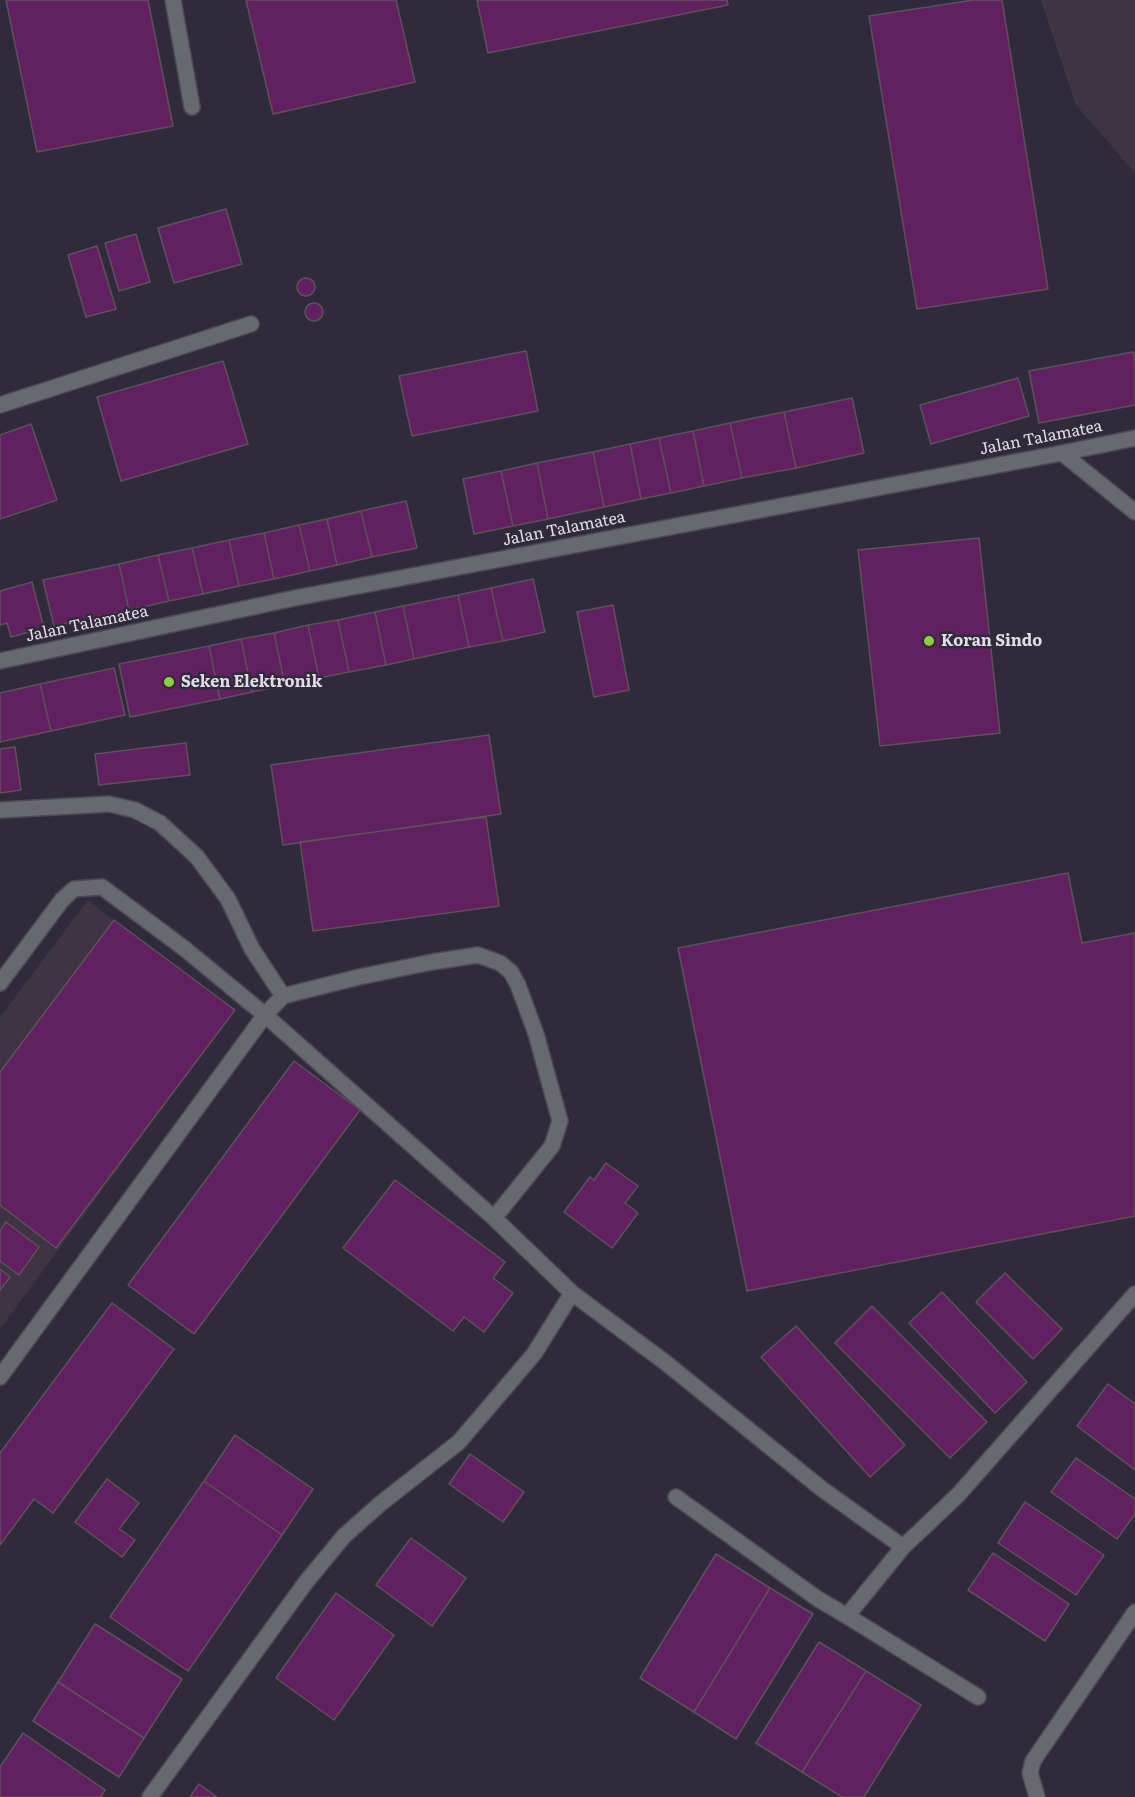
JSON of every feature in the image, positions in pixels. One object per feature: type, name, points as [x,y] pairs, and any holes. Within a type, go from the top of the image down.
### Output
[{"type":"street","points":[[173,0],[192,107]]},
{"type":"street","points":[[0,405],[251,324]]},
{"type":"street","name":"Jalan Talamatea","points":[[0,661],[295,598],[1135,438]]},
{"type":"street","points":[[1062,453],[1135,512]]},
{"type":"street","points":[[0,810],[109,804],[135,810],[160,824],[197,857],[228,898],[252,949],[283,996]]},
{"type":"street","points":[[0,983],[62,900],[74,889],[102,887],[184,949],[265,1015],[494,1218],[572,1293],[666,1362],[822,1489],[903,1547]]},
{"type":"street","points":[[0,1377],[265,1015],[283,996],[359,977],[478,955],[500,963],[511,972],[536,1034],[560,1121],[552,1146],[494,1218]]},
{"type":"street","points":[[150,1797],[306,1582],[336,1545],[380,1504],[459,1442],[534,1354],[572,1293]]},
{"type":"street","points":[[847,1616],[903,1547],[958,1495],[1135,1294]]},
{"type":"street","points":[[676,1497],[818,1599],[978,1697]]},
{"type":"street","points":[[1037,1797],[1030,1773],[1033,1761],[1135,1612]]},
{"type":"shaded area","points":[[1041,0],[1135,0],[1135,173],[1076,105]]},
{"type":"shaded area","points":[[88,900],[231,1015],[0,1329],[0,1017]]},
{"type":"building","points":[[6,0],[148,0],[173,126],[37,152]]},
{"type":"building","points":[[246,0],[396,0],[415,82],[273,114]]},
{"type":"building","points":[[477,0],[727,0],[728,5],[488,53]]},
{"type":"building","points":[[973,0],[1002,0],[1048,289],[917,309],[869,16]]},
{"type":"building","points":[[226,209],[242,264],[174,283],[158,228]]},
{"type":"building","points":[[136,234],[150,282],[119,291],[105,243]]},
{"type":"building","points":[[97,246],[116,309],[86,317],[68,255]]},
{"type":"building","points":[[306,278],[312,281],[315,287],[312,293],[306,296],[300,293],[297,287],[300,281]]},
{"type":"building","points":[[310,303],[318,303],[323,308],[321,319],[310,321],[305,316],[305,308]]},
{"type":"building","points":[[526,351],[538,411],[412,436],[399,376]]},
{"type":"building","points":[[1133,352],[1135,405],[1039,423],[1029,371]]},
{"type":"building","points":[[223,361],[248,444],[121,481],[97,397]]},
{"type":"building","points":[[1018,378],[1029,416],[931,444],[920,405]]},
{"type":"building","points":[[852,398],[864,453],[796,468],[784,412]]},
{"type":"building","points":[[784,412],[796,468],[742,478],[730,423]]},
{"type":"building","points":[[730,423],[742,478],[704,486],[693,431]]},
{"type":"building","points":[[31,424],[57,500],[0,519],[0,435]]},
{"type":"building","points":[[693,431],[704,486],[671,493],[659,438]]},
{"type":"building","points":[[659,438],[671,493],[641,499],[630,444]]},
{"type":"building","points":[[630,444],[641,499],[604,507],[593,452]]},
{"type":"building","points":[[593,452],[604,507],[548,519],[537,463]]},
{"type":"building","points":[[537,463],[548,519],[513,526],[501,471]]},
{"type":"building","points":[[501,471],[513,526],[474,534],[463,479]]},
{"type":"building","points":[[406,501],[417,548],[372,557],[361,511]]},
{"type":"building","points":[[361,511],[372,557],[337,565],[327,519]]},
{"type":"building","points":[[327,519],[337,565],[310,571],[299,525]]},
{"type":"building","points":[[299,525],[310,571],[274,579],[264,533]]},
{"type":"building","points":[[264,533],[274,579],[239,586],[229,540]]},
{"type":"building","name":"Koran Sindo","points":[[979,538],[1000,733],[880,746],[858,550]]},
{"type":"building","points":[[229,540],[239,586],[203,594],[192,548]]},
{"type":"building","points":[[192,548],[203,594],[169,601],[158,555]]},
{"type":"building","points":[[158,555],[169,601],[129,610],[119,564]]},
{"type":"building","points":[[119,564],[129,610],[54,626],[43,580]]},
{"type":"building","points":[[533,579],[545,632],[503,641],[491,588]]},
{"type":"building","points":[[32,582],[44,628],[11,637],[7,623],[0,625],[0,591]]},
{"type":"building","points":[[491,588],[503,641],[469,647],[458,595]]},
{"type":"building","points":[[458,595],[469,647],[414,659],[403,606]]},
{"type":"building","points":[[613,605],[629,690],[594,697],[577,612]]},
{"type":"building","points":[[403,606],[414,659],[386,665],[375,612]]},
{"type":"building","points":[[375,612],[386,665],[349,672],[338,620]]},
{"type":"building","points":[[338,620],[349,672],[319,678],[308,625]]},
{"type":"building","points":[[308,625],[319,678],[285,685],[274,633]]},
{"type":"building","points":[[274,633],[285,685],[252,692],[241,639]]},
{"type":"building","points":[[241,639],[252,692],[220,699],[209,646]]},
{"type":"building","name":"Seken Elektronik","points":[[209,646],[220,699],[130,717],[119,664]]},
{"type":"building","points":[[114,668],[125,715],[51,731],[40,684]]},
{"type":"building","points":[[40,684],[51,731],[0,742],[0,693]]},
{"type":"building","points":[[489,735],[501,814],[283,845],[271,765]]},
{"type":"building","points":[[186,743],[190,775],[99,785],[95,754]]},
{"type":"building","points":[[15,747],[21,790],[0,793],[0,749]]},
{"type":"building","points":[[486,817],[499,906],[313,931],[300,842]]},
{"type":"building","points":[[1068,873],[1082,943],[1135,933],[1135,1216],[747,1291],[678,948]]},
{"type":"building","points":[[114,920],[235,1010],[56,1248],[0,1205],[0,1072]]},
{"type":"building","points":[[294,1061],[360,1110],[194,1334],[128,1285]]},
{"type":"building","points":[[606,1163],[638,1186],[625,1203],[638,1213],[612,1248],[564,1212],[590,1177],[594,1180]]},
{"type":"building","points":[[395,1180],[505,1262],[493,1278],[513,1293],[484,1332],[464,1317],[453,1331],[343,1248]]},
{"type":"building","points":[[6,1222],[39,1247],[19,1275],[0,1261],[0,1231]]},
{"type":"building","points":[[0,1269],[10,1277],[0,1290]]},
{"type":"building","points":[[1005,1273],[1062,1329],[1033,1359],[976,1302]]},
{"type":"building","points":[[942,1292],[1027,1382],[995,1413],[909,1323]]},
{"type":"building","points":[[112,1303],[174,1349],[53,1513],[34,1499],[0,1545],[0,1453]]},
{"type":"building","points":[[872,1306],[987,1422],[950,1458],[835,1343]]},
{"type":"building","points":[[796,1326],[905,1445],[870,1477],[761,1357]]},
{"type":"building","points":[[1108,1384],[1135,1404],[1135,1470],[1077,1426]]},
{"type":"building","points":[[235,1435],[313,1489],[282,1535],[204,1481]]},
{"type":"building","points":[[470,1454],[524,1492],[503,1522],[449,1484]]},
{"type":"building","points":[[1076,1458],[1135,1499],[1135,1514],[1117,1539],[1051,1492]]},
{"type":"building","points":[[107,1479],[139,1503],[119,1529],[135,1540],[122,1557],[75,1522]]},
{"type":"building","points":[[204,1481],[282,1535],[188,1671],[110,1617]]},
{"type":"building","points":[[1025,1502],[1104,1555],[1076,1595],[998,1543]]},
{"type":"building","points":[[411,1538],[466,1578],[432,1626],[376,1585]]},
{"type":"building","points":[[993,1553],[1069,1604],[1045,1641],[968,1590]]},
{"type":"building","points":[[716,1554],[770,1588],[694,1712],[640,1678]]},
{"type":"building","points":[[770,1588],[813,1614],[736,1739],[694,1712]]},
{"type":"building","points":[[336,1593],[394,1635],[334,1720],[276,1678]]},
{"type":"building","points":[[95,1624],[182,1679],[144,1738],[58,1682]]},
{"type":"building","points":[[819,1642],[866,1671],[802,1772],[756,1743]]},
{"type":"building","points":[[866,1671],[921,1705],[864,1797],[842,1797],[802,1772]]},
{"type":"building","points":[[58,1682],[144,1738],[119,1777],[33,1721]]},
{"type":"building","points":[[23,1733],[105,1790],[101,1797],[0,1797],[0,1767]]},
{"type":"building","points":[[199,1784],[217,1797],[190,1797]]},
{"type":"place","name":"Koran Sindo","points":[[929,641]]},
{"type":"place","name":"Seken Elektronik","points":[[169,682]]}]
